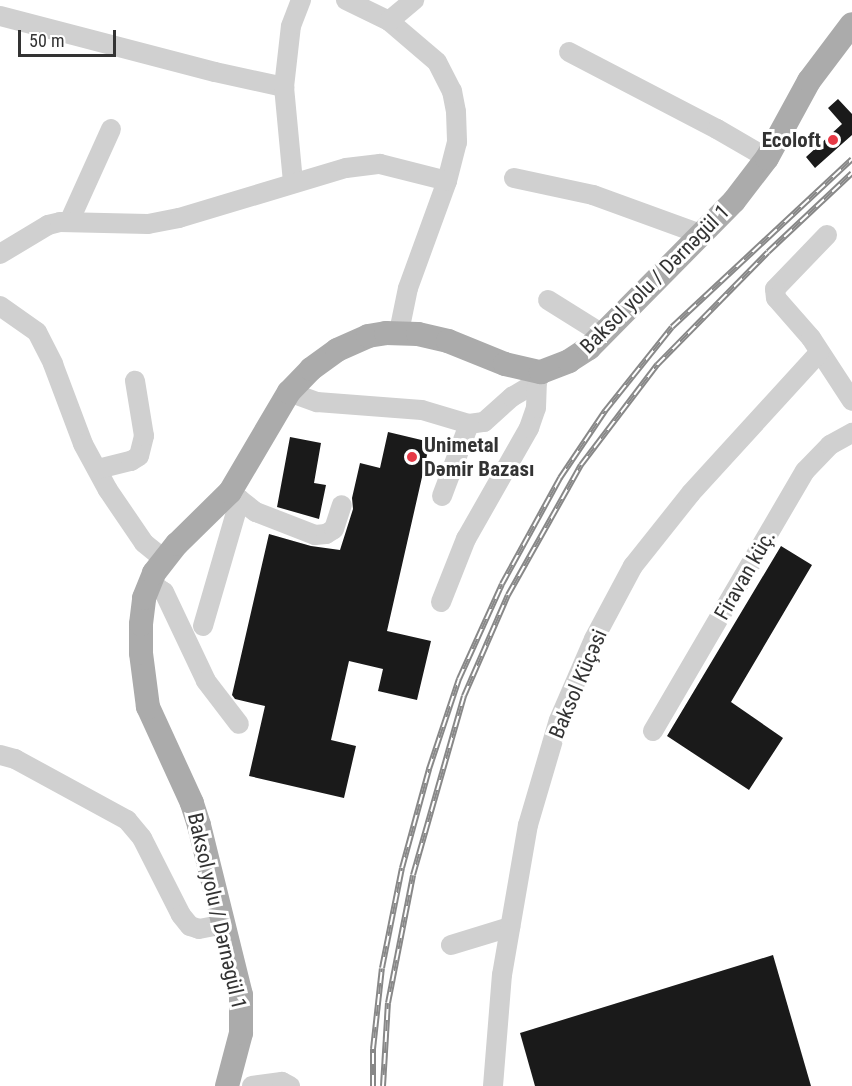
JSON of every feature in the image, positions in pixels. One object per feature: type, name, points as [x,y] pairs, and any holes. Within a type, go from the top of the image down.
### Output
[{"type":"main road","name":"Baksol yolu / Dərnəgül 1","points":[[227,1086],[237,1056],[242,1016],[241,995],[209,860],[192,803],[148,706],[142,663],[141,634],[144,598],[150,582],[164,559],[235,495],[289,392],[311,369],[337,350],[368,336],[399,332],[448,341],[539,377],[569,361],[604,336],[734,201],[767,158],[809,81],[852,24]]},
{"type":"street","points":[[293,182],[284,87],[291,26],[301,0]]},
{"type":"street","points":[[346,0],[389,21],[437,62],[452,91],[457,142],[447,181],[408,288],[399,332]]},
{"type":"street","points":[[389,21],[414,0]]},
{"type":"street","points":[[0,16],[215,72],[284,87]]},
{"type":"street","points":[[569,52],[767,158]]},
{"type":"street","points":[[69,222],[111,129]]},
{"type":"street","points":[[0,254],[36,230],[48,225],[69,222],[148,224],[179,218],[346,168],[380,164],[447,181]]},
{"type":"street","points":[[514,178],[593,195],[703,235]]},
{"type":"street","points":[[827,236],[775,289],[776,297],[811,338],[852,401]]},
{"type":"street","points":[[548,300],[604,336]]},
{"type":"street","points":[[0,306],[26,322],[37,332],[46,347],[83,444],[108,490],[144,543],[164,559]]},
{"type":"street","name":"Baksol Küçəsi","points":[[493,1086],[499,1008],[510,927],[528,825],[559,720],[594,639],[633,566],[691,493],[819,353]]},
{"type":"street","points":[[289,392],[317,402],[422,410],[468,424],[484,422],[539,377]]},
{"type":"street","points":[[441,602],[466,538],[529,428],[536,408],[539,377]]},
{"type":"street","points":[[98,469],[131,461],[140,456],[144,436],[135,381]]},
{"type":"street","points":[[442,496],[468,424]]},
{"type":"street","name":"Firavan küç.","points":[[653,731],[805,471],[830,445],[852,433]]},
{"type":"street","points":[[203,626],[235,495],[256,512],[315,535],[326,534],[334,529],[342,505]]},
{"type":"street","points":[[150,582],[164,592],[206,681],[239,723]]},
{"type":"street","points":[[0,755],[15,759],[126,820],[142,838],[181,915],[190,926],[199,929],[224,924]]},
{"type":"street","points":[[451,945],[510,927]]},
{"type":"street","points":[[252,1086],[282,1082],[290,1086]]},
{"type":"building","points":[[838,99],[852,114],[852,135],[815,168],[806,157],[842,124],[828,108]]},
{"type":"building","points":[[388,432],[430,442],[387,631],[431,641],[417,700],[378,691],[383,669],[349,661],[331,740],[356,746],[344,798],[249,776],[265,706],[235,699],[232,695],[269,534],[311,546],[340,550],[353,509],[352,498],[360,463],[380,468]]},
{"type":"building","points":[[290,437],[321,443],[314,483],[326,485],[319,519],[277,507]]},
{"type":"building","points":[[781,546],[812,565],[731,702],[783,738],[749,790],[667,736]]},
{"type":"building","points":[[773,955],[811,1086],[535,1086],[520,1033]]},
{"type":"railway","points":[[373,1086],[373,1049],[382,968],[402,868],[429,769],[459,679],[502,584],[560,478],[605,411],[672,327],[852,159]]},
{"type":"railway","points":[[383,1086],[388,1003],[413,875],[464,696],[508,595],[581,465],[657,365],[768,252],[852,173]]},
{"type":"place","name":"Ecoloft","points":[[833,140]]},
{"type":"place","name":"Unimetal Dəmir Bazası","points":[[412,457]]}]
